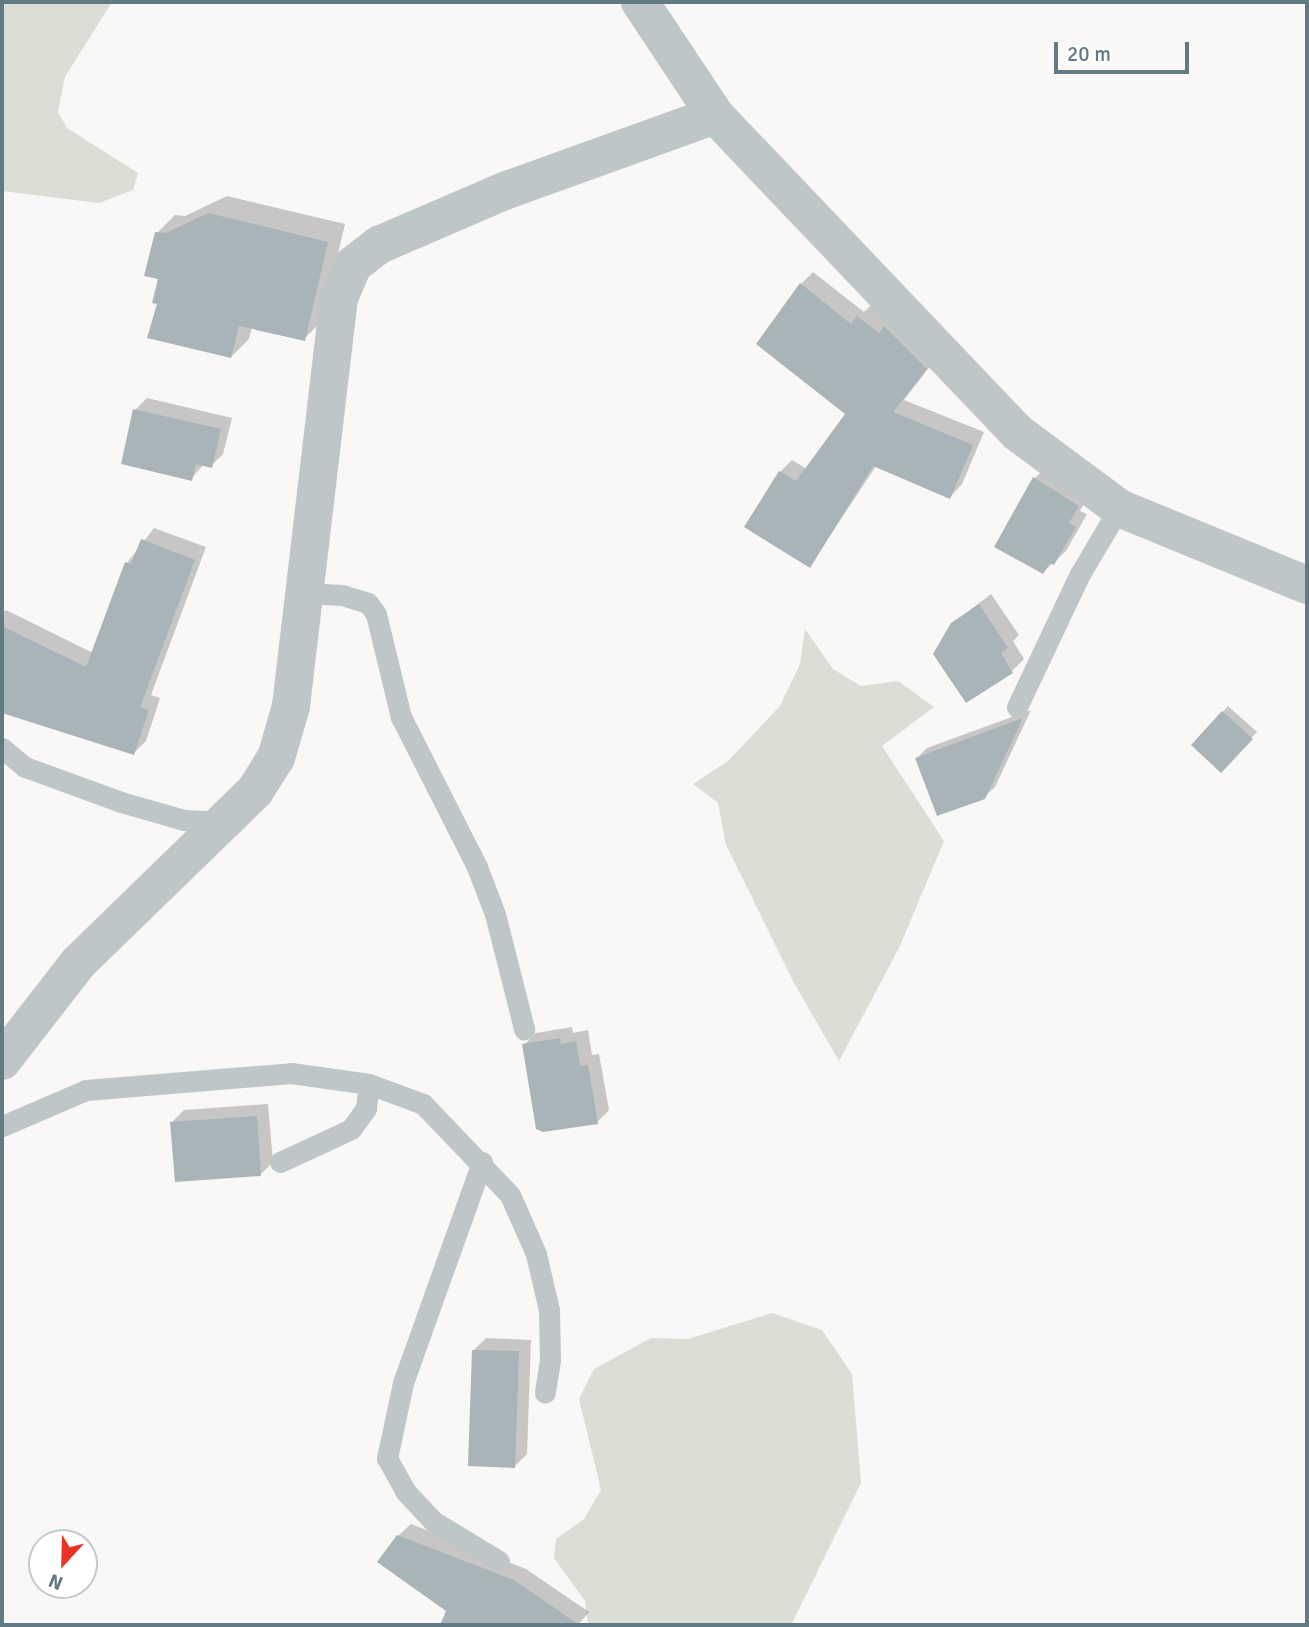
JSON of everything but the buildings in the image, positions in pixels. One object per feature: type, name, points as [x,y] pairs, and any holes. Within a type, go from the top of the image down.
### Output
[{"type":"street","points":[[640,2],[715,115],[912,318],[975,393],[1060,468],[1118,508],[1307,585]]},
{"type":"street","points":[[2,1061],[78,964],[152,886],[255,791],[286,735],[339,298],[353,265],[379,245],[508,190],[715,115]]},
{"type":"lane","points":[[1017,707],[1080,574],[1118,508]]},
{"type":"lane","points":[[304,593],[341,595],[368,603],[376,614],[401,717],[477,867],[495,914],[524,1029]]},
{"type":"lane","points":[[2,748],[25,767],[121,802],[184,820],[224,822]]},
{"type":"lane","points":[[2,1126],[86,1090],[291,1073],[369,1084],[423,1104],[481,1162],[509,1195],[536,1254],[549,1310],[550,1360],[545,1393]]},
{"type":"lane","points":[[280,1162],[351,1129],[366,1108],[369,1084]]},
{"type":"lane","points":[[481,1162],[403,1384],[387,1458],[405,1491],[433,1521],[499,1562]]},
{"type":"shaded area","points":[[2,2],[112,2],[65,77],[58,112],[67,128],[138,173],[133,190],[99,203],[2,191]]},
{"type":"shaded area","points":[[805,629],[833,669],[861,686],[898,681],[934,707],[882,746],[944,841],[899,948],[839,1061],[794,983],[726,845],[718,803],[693,784],[728,761],[780,706],[800,664]]},
{"type":"shaded area","points":[[772,1313],[822,1330],[852,1374],[861,1483],[791,1625],[588,1625],[585,1601],[554,1558],[556,1539],[584,1519],[601,1490],[579,1399],[594,1369],[651,1338],[688,1339]]}]
